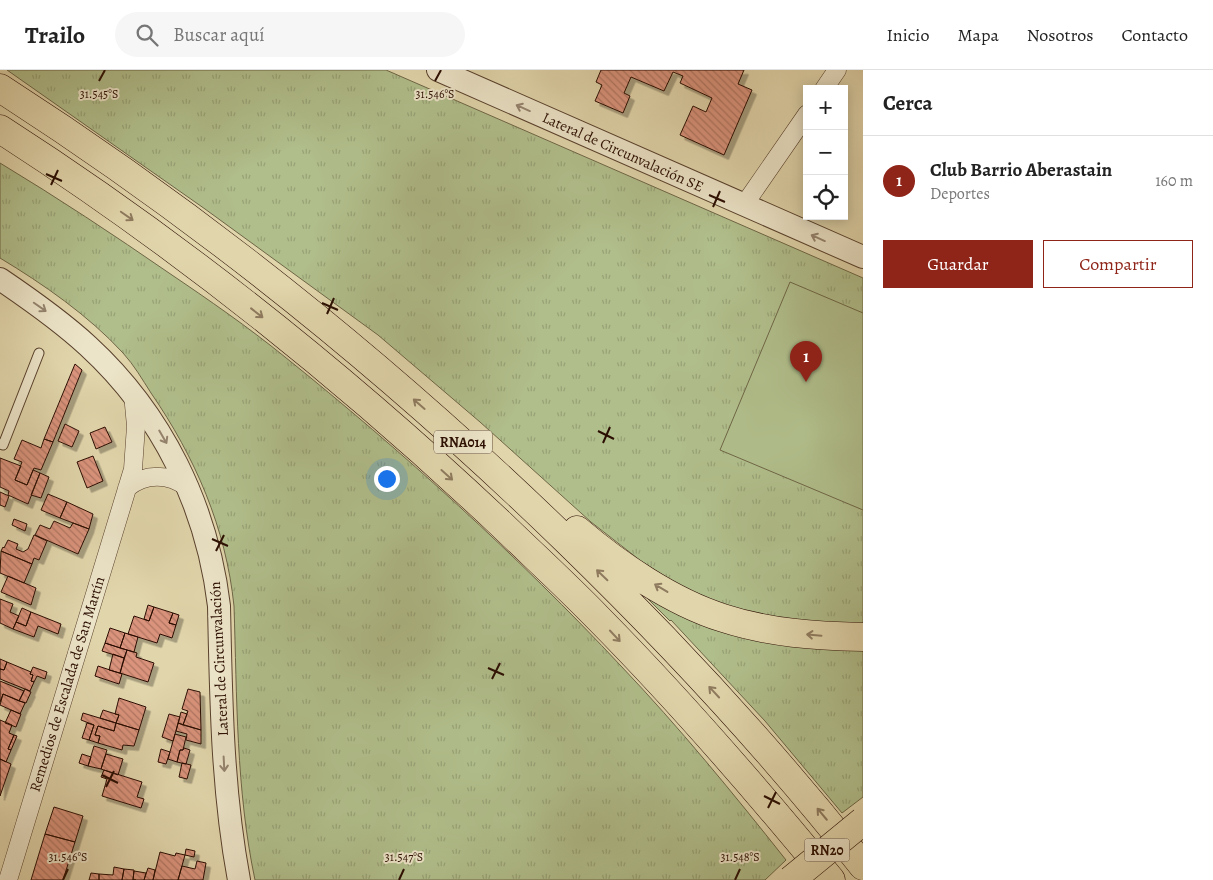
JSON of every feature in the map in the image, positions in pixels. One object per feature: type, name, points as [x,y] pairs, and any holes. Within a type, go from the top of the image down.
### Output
[{"type":"highway","name":"RNA014","points":[[0,86],[140,182],[272,282],[330,328],[440,421],[568,542],[674,649],[791,778],[863,866]]},
{"type":"highway","name":"RNA014","points":[[0,128],[194,265],[277,329],[412,442],[598,618],[727,757],[831,880]]},
{"type":"highway","points":[[0,141],[100,197]]},
{"type":"highway","points":[[440,421],[526,486],[588,539],[637,574],[681,600],[722,618],[754,626],[814,635],[863,637]]},
{"type":"highway","points":[[727,757],[818,880]]},
{"type":"highway","name":"RN20","points":[[791,880],[863,821]]},
{"type":"street","name":"Lateral de Circunvalación SE","points":[[438,70],[863,257]]},
{"type":"street","points":[[827,85],[837,70]]},
{"type":"street","points":[[744,205],[803,120]]},
{"type":"street","name":"Lateral de Circunvalación","points":[[0,280],[69,329],[102,359],[133,393],[162,436],[177,462],[188,488],[207,542],[217,590],[225,784],[238,880]]},
{"type":"street","name":"Remedios de Escalada de San Martín","points":[[8,880],[132,469],[136,426],[133,393]]},
{"type":"street","points":[[127,488],[140,480],[157,476],[175,479],[188,488]]},
{"type":"lane","points":[[0,444],[2,445],[39,353]]},
{"type":"green space","points":[[7,70],[386,70],[863,278],[863,628],[816,625],[738,611],[684,589],[641,561],[591,522],[480,422],[378,335],[205,209]]},
{"type":"green space","points":[[0,163],[107,231],[243,324],[329,393],[416,467],[542,585],[621,666],[705,761],[786,860],[765,880],[255,880],[244,812],[238,743],[234,606],[230,577],[216,521],[206,494],[181,442],[167,417],[127,358],[80,313],[49,289],[0,258]]},
{"type":"green space","points":[[790,282],[863,313],[863,510],[720,450]]},
{"type":"green space","points":[[636,587],[863,649],[863,797],[842,813],[765,721],[671,620]]},
{"type":"building","points":[[601,70],[744,70],[738,84],[752,90],[724,155],[680,135],[693,106],[706,112],[712,98],[680,83],[683,76],[673,72],[664,91],[631,77],[624,93],[630,96],[623,113],[595,101],[602,85],[596,82]]},
{"type":"building","points":[[75,364],[82,370],[53,442],[44,439]]},
{"type":"building","points":[[65,424],[79,431],[72,447],[58,441]]},
{"type":"building","points":[[105,427],[112,442],[96,449],[90,433]]},
{"type":"building","points":[[44,439],[53,442],[41,470],[34,468],[27,485],[15,480],[22,462],[14,459],[22,440],[41,448]]},
{"type":"building","points":[[93,456],[103,481],[87,488],[77,462]]},
{"type":"building","points":[[0,458],[21,466],[15,480],[27,485],[33,470],[40,473],[28,504],[8,495],[9,491],[0,487]]},
{"type":"building","points":[[40,473],[49,477],[41,498],[31,495]]},
{"type":"building","points":[[0,492],[9,496],[5,507],[0,505]]},
{"type":"building","points":[[48,494],[67,502],[60,518],[41,510]]},
{"type":"building","points":[[67,502],[93,514],[89,529],[60,518]]},
{"type":"building","points":[[14,519],[27,524],[25,531],[12,525]]},
{"type":"building","points":[[54,521],[70,528],[73,523],[89,529],[78,554],[35,535],[40,525],[50,529]]},
{"type":"building","points":[[34,535],[47,541],[39,560],[34,558],[32,564],[1,551],[8,540],[18,544],[16,549],[23,552],[28,549]]},
{"type":"building","points":[[1,551],[32,564],[24,583],[0,573]]},
{"type":"building","points":[[8,576],[36,588],[31,605],[1,592]]},
{"type":"building","points":[[0,599],[13,604],[10,612],[19,616],[13,629],[0,623]]},
{"type":"building","points":[[148,605],[154,607],[149,621],[144,619]]},
{"type":"building","points":[[154,607],[173,613],[169,623],[176,625],[172,638],[160,634],[157,643],[128,634],[134,616],[149,621]]},
{"type":"building","points":[[22,608],[31,612],[26,626],[16,622]]},
{"type":"building","points":[[31,612],[61,624],[58,634],[38,626],[34,637],[13,629],[16,622],[26,626]]},
{"type":"building","points":[[173,613],[179,615],[176,625],[169,623]]},
{"type":"building","points":[[110,628],[125,633],[120,648],[105,643]]},
{"type":"building","points":[[125,633],[138,637],[134,652],[120,648]]},
{"type":"building","points":[[105,643],[127,650],[124,658],[102,651]]},
{"type":"building","points":[[127,650],[137,653],[136,657],[154,663],[148,682],[120,673]]},
{"type":"building","points":[[113,654],[124,658],[120,673],[109,670]]},
{"type":"building","points":[[0,659],[7,662],[4,670],[0,669]]},
{"type":"building","points":[[7,662],[31,672],[30,674],[33,675],[31,681],[34,682],[30,691],[0,679],[0,669],[4,670]]},
{"type":"building","points":[[98,666],[122,674],[119,684],[95,676]]},
{"type":"building","points":[[33,667],[47,672],[45,679],[37,676],[34,682],[31,681],[33,675],[30,674]]},
{"type":"building","points":[[0,681],[24,691],[19,701],[3,694],[0,702]]},
{"type":"building","points":[[25,689],[31,692],[26,703],[19,701]]},
{"type":"building","points":[[188,689],[200,692],[201,730],[183,725],[188,711],[182,709]]},
{"type":"building","points":[[3,694],[25,703],[20,714],[0,705]]},
{"type":"building","points":[[119,698],[146,707],[139,730],[116,723],[119,715],[115,714]]},
{"type":"building","points":[[11,710],[21,714],[16,727],[5,723]]},
{"type":"building","points":[[103,710],[119,715],[116,723],[100,718]]},
{"type":"building","points":[[181,712],[187,714],[183,725],[178,723]]},
{"type":"building","points":[[83,713],[116,723],[114,731],[98,726],[95,735],[100,736],[98,743],[89,740],[94,725],[81,720]]},
{"type":"building","points":[[169,714],[180,717],[173,741],[162,737]]},
{"type":"building","points":[[0,720],[12,725],[9,733],[14,735],[8,749],[11,750],[6,762],[0,759]]},
{"type":"building","points":[[87,723],[94,725],[89,740],[82,738]]},
{"type":"building","points":[[116,723],[139,730],[134,746],[123,745],[122,750],[98,743],[100,736],[95,735],[98,726],[114,731]]},
{"type":"building","points":[[178,723],[201,730],[201,744],[186,740],[187,734],[176,731]]},
{"type":"building","points":[[175,734],[186,737],[183,750],[180,750],[177,762],[168,759]]},
{"type":"building","points":[[14,735],[17,736],[11,750],[8,749]]},
{"type":"building","points":[[94,746],[107,750],[101,769],[88,766]]},
{"type":"building","points":[[184,748],[190,750],[186,764],[177,762],[180,750]]},
{"type":"building","points":[[161,749],[170,752],[166,764],[158,762]]},
{"type":"building","points":[[82,754],[91,757],[88,766],[79,763]]},
{"type":"building","points":[[106,754],[123,759],[118,775],[101,769]]},
{"type":"building","points":[[0,759],[11,764],[0,796]]},
{"type":"building","points":[[182,763],[191,765],[187,779],[179,777]]},
{"type":"building","points":[[104,770],[142,782],[137,797],[144,799],[141,808],[102,796],[107,779],[101,777]]},
{"type":"building","points":[[54,807],[83,816],[75,842],[45,834]]},
{"type":"building","points":[[45,834],[75,842],[63,880],[31,880]]},
{"type":"building","points":[[186,849],[195,851],[194,857],[185,855]]},
{"type":"building","points":[[160,852],[175,856],[176,853],[185,855],[178,880],[153,880]]},
{"type":"building","points":[[197,861],[206,863],[203,880],[178,880],[182,866],[195,869]]},
{"type":"building","points":[[114,867],[124,869],[122,880],[99,880],[99,874],[113,875]]},
{"type":"building","points":[[148,868],[155,870],[153,880],[144,880]]},
{"type":"building","points":[[124,869],[134,870],[133,880],[122,880]]},
{"type":"building","points":[[134,871],[146,873],[144,880],[133,880]]},
{"type":"building","points":[[91,873],[99,874],[99,880],[89,880]]},
{"type":"place","name":"Club Barrio Aberastain","points":[[806,382]]}]
